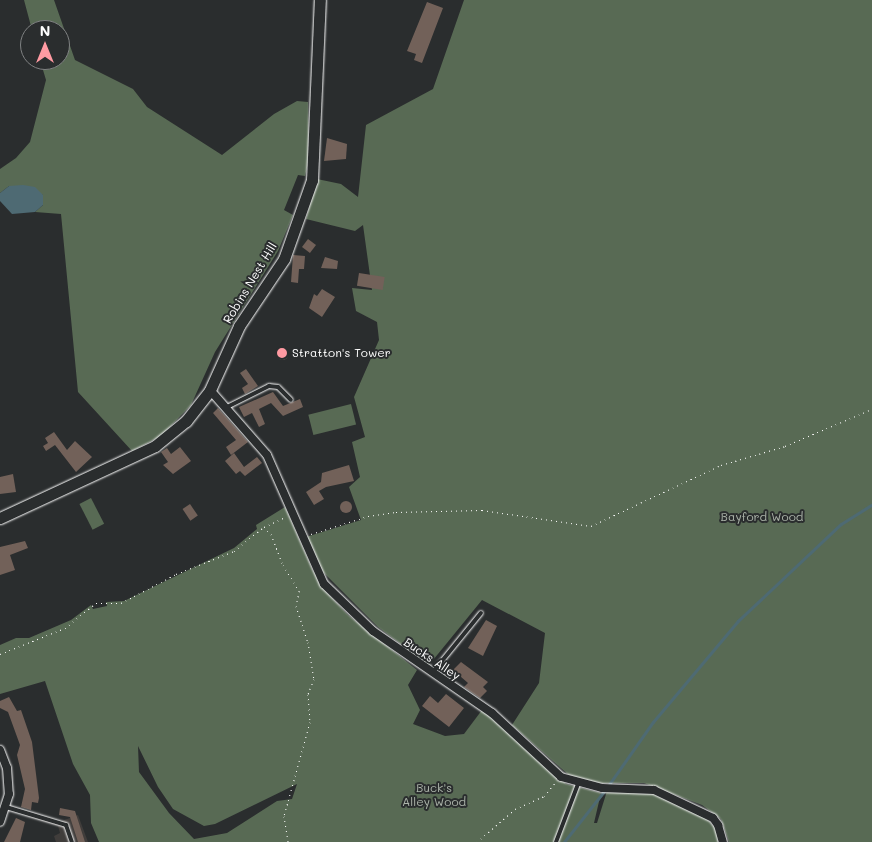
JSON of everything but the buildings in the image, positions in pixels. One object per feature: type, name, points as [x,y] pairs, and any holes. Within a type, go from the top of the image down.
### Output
[{"type":"street","name":"Robins Nest Hill","points":[[0,518],[156,446],[186,421],[210,390],[239,326],[284,259],[312,180],[320,0]]},
{"type":"street","name":"Bucks Alley","points":[[210,390],[227,407],[267,455],[315,571],[335,598],[374,632],[432,674],[492,713],[561,776],[578,784],[606,788],[646,788],[701,811],[718,824],[723,842]]},
{"type":"street","points":[[0,750],[9,780],[6,807],[0,822]]},
{"type":"lane","points":[[227,407],[269,386],[278,387],[291,400]]},
{"type":"lane","points":[[432,674],[481,613]]},
{"type":"lane","points":[[556,842],[578,784]]},
{"type":"lane","points":[[6,807],[66,825],[72,842]]},
{"type":"path","points":[[301,536],[368,516],[396,512],[482,510],[591,526],[721,465],[785,446],[872,409]]},
{"type":"path","points":[[0,654],[65,628],[96,603],[121,603],[176,574],[234,551],[264,527],[291,515]]},
{"type":"path","points":[[264,527],[271,534],[282,565],[299,591],[296,606],[308,642],[314,679],[308,694],[310,722],[286,811],[288,842]]},
{"type":"path","points":[[477,842],[515,809],[544,796],[561,776]]},
{"type":"shaded area","points":[[13,807],[59,822],[78,815],[88,842],[56,842],[54,836],[60,833],[58,826],[12,811]]},
{"type":"green space","points":[[24,0],[54,0],[61,20],[29,20]]},
{"type":"green space","name":"Bayford Wood","points":[[464,0],[872,0],[872,842],[729,842],[721,819],[702,805],[644,783],[596,783],[570,776],[512,725],[539,683],[545,633],[482,600],[429,665],[378,627],[319,568],[306,537],[361,520],[349,487],[360,477],[352,442],[365,437],[354,397],[379,340],[377,322],[356,311],[352,288],[372,290],[363,225],[355,231],[306,219],[317,179],[341,184],[358,197],[366,125],[433,89]]},
{"type":"green space","points":[[70,46],[75,60],[133,89],[147,107],[222,155],[274,114],[297,101],[308,102],[309,159],[305,176],[298,175],[284,210],[293,215],[278,251],[215,352],[191,405],[161,436],[132,451],[78,392],[61,214],[35,212],[43,205],[43,195],[9,186],[0,193],[0,169],[16,158],[30,142],[46,80],[43,70],[70,70]]},
{"type":"green space","points":[[351,404],[356,424],[313,435],[308,415]]},
{"type":"green space","points":[[91,498],[104,524],[93,530],[79,504]]},
{"type":"green space","name":"Buck's Alley Wood","points":[[285,507],[313,571],[327,593],[348,615],[417,670],[408,685],[420,710],[413,724],[445,736],[464,734],[482,710],[566,784],[601,793],[594,823],[597,823],[607,791],[644,790],[707,819],[716,829],[718,842],[99,842],[91,823],[90,795],[73,764],[45,681],[0,694],[0,645],[16,638],[29,638],[71,620],[91,605],[93,609],[107,606],[106,602],[124,601],[234,548],[257,529],[256,525]],"holes":[[[138,746],[158,787],[173,809],[204,826],[215,824],[297,784],[292,799],[277,801],[227,833],[194,839],[169,813],[139,772]]]},
{"type":"water","points":[[23,185],[35,187],[43,195],[43,205],[35,212],[12,214],[0,201],[0,193],[9,186]]},
{"type":"waterway","points":[[608,786],[653,722],[738,621],[841,524],[872,505]]},
{"type":"waterway","points":[[564,842],[605,790]]},
{"type":"place","name":"Stratton's Tower","points":[[282,353]]}]
